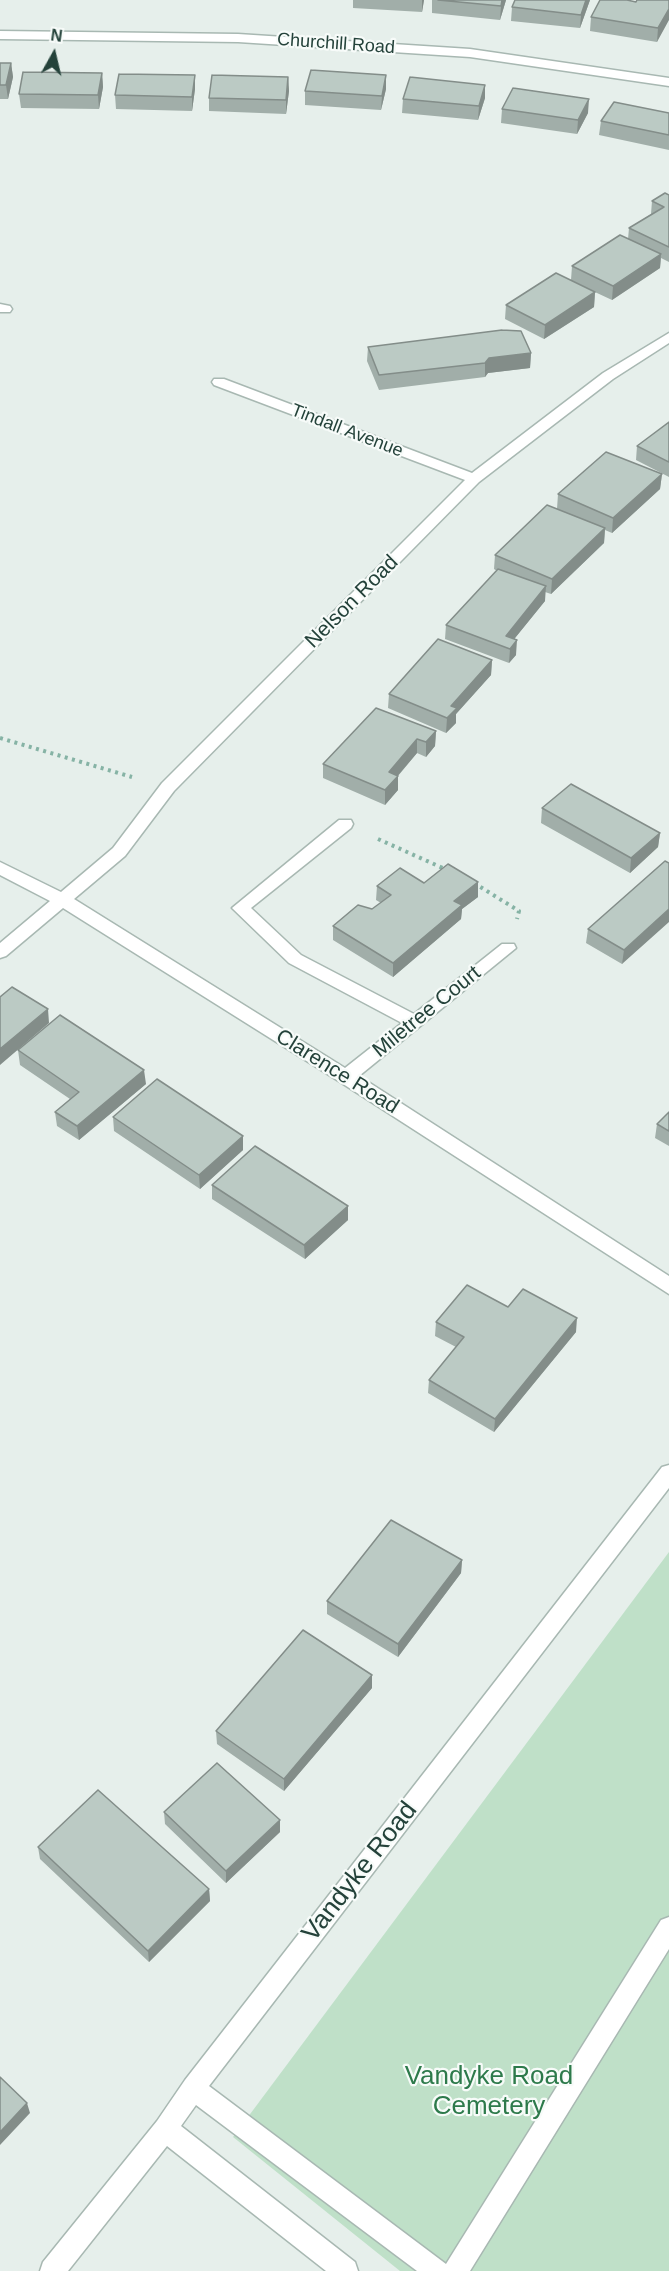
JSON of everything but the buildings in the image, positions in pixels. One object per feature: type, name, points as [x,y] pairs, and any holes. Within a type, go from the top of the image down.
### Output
[{"type":"street","name":"Churchill Road","points":[[0,35],[238,38],[470,53],[669,82]]},
{"type":"street","name":"Nelson Road","points":[[0,952],[119,852],[168,787],[474,479],[608,376],[669,337]]},
{"type":"street","name":"Tindall Avenue","points":[[219,382],[474,479]]},
{"type":"street","points":[[345,824],[240,908],[295,959],[415,1022]]},
{"type":"street","name":"Clarence Road","points":[[0,868],[63,900],[346,1077],[669,1286]]},
{"type":"street","name":"Miletree Court","points":[[346,1077],[508,948]]},
{"type":"street","name":"Vandyke Road","points":[[52,2271],[165,2129],[193,2088],[669,1473]]},
{"type":"street","points":[[456,2271],[669,1928]]},
{"type":"street","points":[[193,2088],[437,2271]]},
{"type":"street","points":[[165,2129],[346,2271]]},
{"type":"path","points":[[0,738],[168,787]]},
{"type":"path","points":[[345,824],[452,873]]},
{"type":"path","points":[[471,882],[519,911],[508,948]]},
{"type":"green space","name":"Vandyke Road Cemetery","points":[[669,1552],[669,2271],[400,2271],[233,2137]]}]
